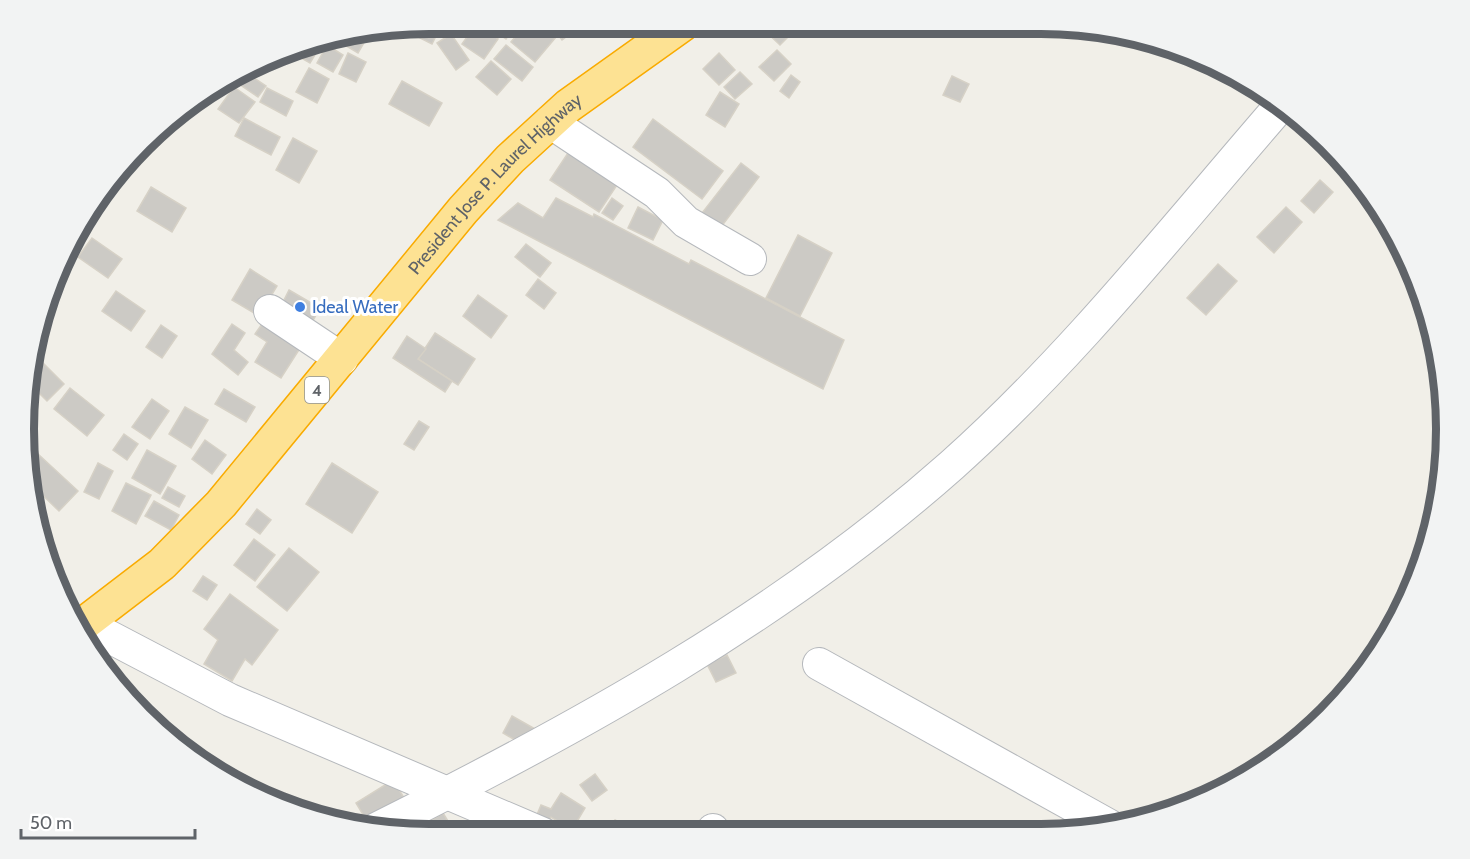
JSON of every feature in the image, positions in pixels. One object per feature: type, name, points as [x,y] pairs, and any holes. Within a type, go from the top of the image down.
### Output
[{"type":"highway","name":"President Jose P. Laurel Highway","points":[[85,623],[162,564],[221,504],[463,210],[550,122],[620,67],[668,34]]},
{"type":"street","points":[[389,822],[448,793],[722,638],[833,562],[952,464],[1077,341],[1275,112]]},
{"type":"street","points":[[550,122],[657,193],[686,222],[750,259]]},
{"type":"street","points":[[270,311],[342,359]]},
{"type":"street","points":[[87,627],[230,700],[520,824]]},
{"type":"street","points":[[819,664],[1099,820]]},
{"type":"building","points":[[437,34],[432,44],[413,35]]},
{"type":"building","points":[[451,34],[469,60],[456,70],[437,43]]},
{"type":"building","points":[[469,34],[491,34],[498,39],[484,59],[462,44]]},
{"type":"building","points":[[499,34],[510,34],[506,39]]},
{"type":"building","points":[[518,34],[553,34],[556,37],[535,62],[511,42]]},
{"type":"building","points":[[558,34],[570,34],[562,40]]},
{"type":"building","points":[[768,34],[791,34],[780,45]]},
{"type":"building","points":[[366,40],[358,53],[343,44]]},
{"type":"building","points":[[506,45],[533,67],[522,81],[494,59]]},
{"type":"building","points":[[330,47],[343,55],[333,72],[317,63],[325,49]]},
{"type":"building","points":[[777,50],[791,64],[774,81],[759,67]]},
{"type":"building","points":[[317,51],[310,63],[299,57]]},
{"type":"building","points":[[348,53],[366,62],[356,82],[339,74]]},
{"type":"building","points":[[719,53],[735,70],[719,85],[703,69]]},
{"type":"building","points":[[491,61],[511,79],[497,95],[476,77]]},
{"type":"building","points":[[309,68],[329,79],[317,103],[296,92]]},
{"type":"building","points":[[740,72],[752,84],[735,99],[724,87]]},
{"type":"building","points":[[791,75],[800,82],[789,98],[780,91]]},
{"type":"building","points":[[952,76],[969,84],[960,102],[943,95]]},
{"type":"building","points":[[252,77],[266,86],[258,97],[239,84]]},
{"type":"building","points":[[402,81],[442,103],[429,126],[389,104]]},
{"type":"building","points":[[234,87],[255,102],[239,123],[218,109]]},
{"type":"building","points":[[267,88],[293,101],[286,116],[260,102]]},
{"type":"building","points":[[720,92],[739,104],[725,127],[706,115]]},
{"type":"building","points":[[244,118],[280,137],[271,155],[235,136]]},
{"type":"building","points":[[653,119],[723,171],[702,199],[633,147]]},
{"type":"building","points":[[293,138],[317,151],[299,183],[276,170]]},
{"type":"building","points":[[576,141],[625,173],[599,212],[550,180]]},
{"type":"building","points":[[741,163],[759,177],[721,227],[702,213]]},
{"type":"building","points":[[1320,180],[1333,192],[1314,213],[1301,201]]},
{"type":"building","points":[[151,187],[186,208],[172,232],[137,211]]},
{"type":"building","points":[[556,198],[593,217],[594,214],[689,264],[691,260],[844,340],[823,389],[498,220],[518,203],[543,218]]},
{"type":"building","points":[[612,198],[623,206],[613,220],[602,213]]},
{"type":"building","points":[[638,207],[663,220],[653,240],[628,228]]},
{"type":"building","points":[[1286,207],[1302,222],[1274,253],[1257,237]]},
{"type":"building","points":[[798,235],[832,253],[800,316],[766,298]]},
{"type":"building","points":[[92,238],[122,259],[108,278],[78,257]]},
{"type":"building","points":[[526,244],[551,263],[540,277],[515,257]]},
{"type":"building","points":[[1218,264],[1237,281],[1206,315],[1187,298]]},
{"type":"building","points":[[250,269],[277,286],[259,316],[232,300]]},
{"type":"building","points":[[538,279],[556,293],[544,309],[526,295]]},
{"type":"building","name":"Ideal Water","points":[[289,290],[320,308],[311,324],[281,306]]},
{"type":"building","points":[[116,291],[145,311],[131,331],[102,311]]},
{"type":"building","points":[[478,295],[507,316],[491,338],[463,316]]},
{"type":"building","points":[[267,317],[304,342],[281,378],[255,362],[267,342],[255,334]]},
{"type":"building","points":[[232,324],[245,333],[234,350],[248,362],[238,375],[212,354]]},
{"type":"building","points":[[161,325],[177,336],[162,358],[146,347]]},
{"type":"building","points":[[435,333],[475,359],[458,385],[418,359]]},
{"type":"building","points":[[407,336],[426,349],[418,359],[452,381],[445,392],[393,358]]},
{"type":"building","points":[[41,361],[64,384],[47,401],[37,391]]},
{"type":"building","points":[[70,388],[104,415],[87,436],[54,409]]},
{"type":"building","points":[[224,389],[255,407],[246,422],[215,404]]},
{"type":"building","points":[[152,399],[169,411],[150,439],[132,427]]},
{"type":"building","points":[[185,407],[208,420],[191,448],[169,434]]},
{"type":"building","points":[[419,421],[429,427],[414,450],[404,444]]},
{"type":"building","points":[[124,434],[138,444],[127,460],[113,450]]},
{"type":"building","points":[[205,440],[226,455],[212,474],[192,459]]},
{"type":"building","points":[[147,450],[176,466],[160,494],[132,478]]},
{"type":"building","points":[[38,454],[78,491],[59,511],[40,492],[35,457]]},
{"type":"building","points":[[98,463],[113,471],[99,499],[84,492]]},
{"type":"building","points":[[332,463],[378,492],[352,533],[306,504]]},
{"type":"building","points":[[126,483],[151,495],[136,524],[112,511]]},
{"type":"building","points":[[168,487],[185,496],[179,507],[162,498]]},
{"type":"building","points":[[154,501],[179,515],[171,530],[145,516]]},
{"type":"building","points":[[257,509],[271,520],[260,534],[246,524]]},
{"type":"building","points":[[254,539],[275,555],[255,581],[234,565]]},
{"type":"building","points":[[289,548],[319,572],[287,611],[257,587]]},
{"type":"building","points":[[203,576],[217,585],[207,600],[193,591]]},
{"type":"building","points":[[230,594],[278,630],[252,665],[245,659],[232,681],[204,664],[218,640],[204,629]]},
{"type":"building","points":[[727,655],[736,673],[716,682],[707,664]]},
{"type":"building","points":[[512,716],[537,730],[527,747],[503,733]]},
{"type":"building","points":[[595,774],[607,790],[592,801],[580,785]]},
{"type":"building","points":[[393,780],[409,806],[382,821],[366,819],[356,803]]},
{"type":"building","points":[[561,793],[585,808],[576,824],[562,824],[551,817],[548,824],[534,822],[541,805],[551,809]]},
{"type":"building","points":[[443,813],[450,824],[430,824],[425,824]]},
{"type":"place","name":"Ideal Water","points":[[300,307]]}]
